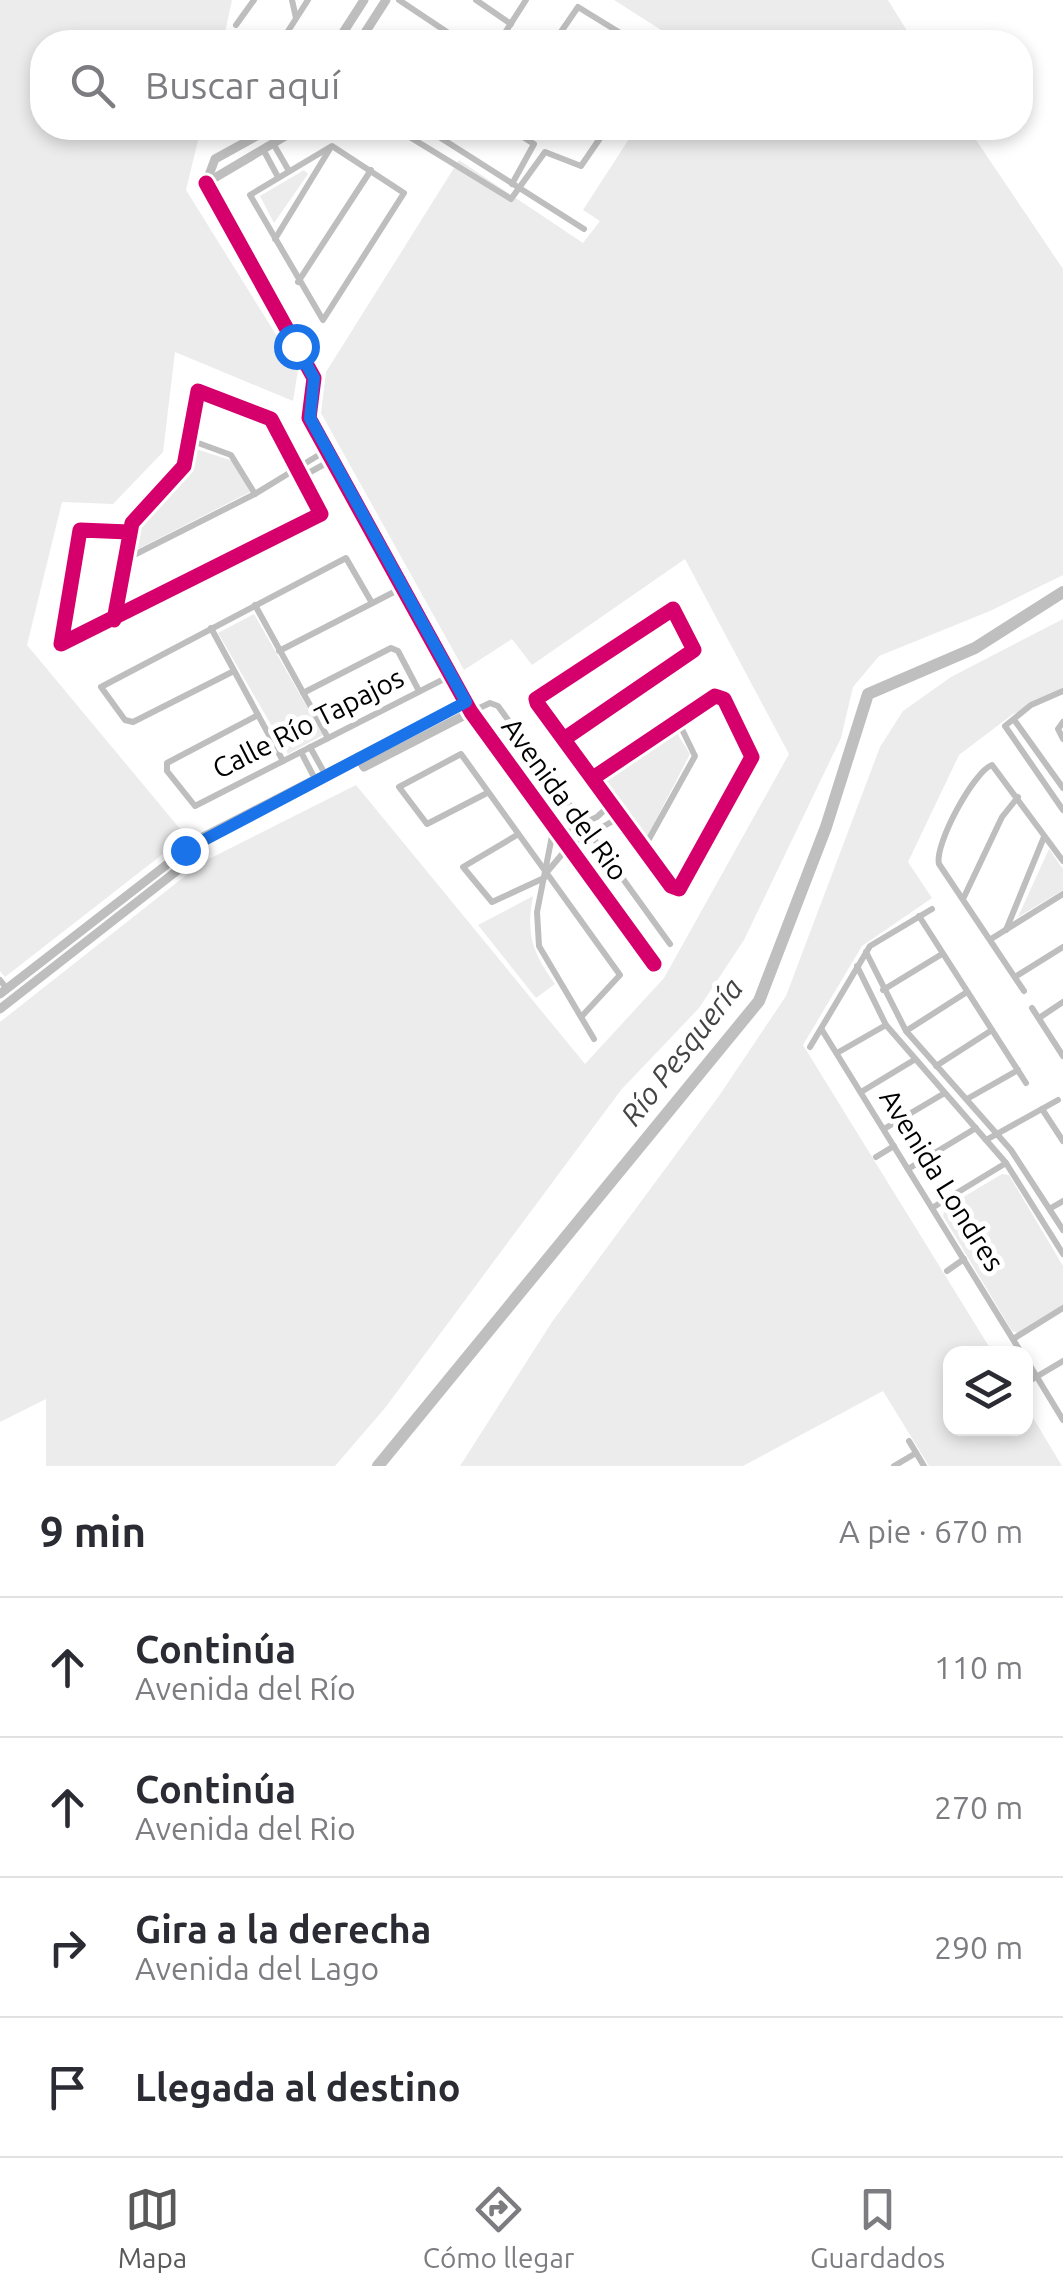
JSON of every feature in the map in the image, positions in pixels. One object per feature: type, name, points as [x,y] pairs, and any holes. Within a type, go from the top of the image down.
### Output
[{"type":"street","points":[[236,26],[254,0]]},
{"type":"street","points":[[292,0],[296,18]]},
{"type":"street","points":[[289,30],[308,0]]},
{"type":"street","points":[[345,30],[364,0]]},
{"type":"street","points":[[367,30],[386,0]]},
{"type":"street","points":[[399,0],[444,30]]},
{"type":"street","points":[[476,0],[511,24]]},
{"type":"street","points":[[507,30],[526,0]]},
{"type":"street","points":[[562,30],[578,7],[615,30]]},
{"type":"street","points":[[206,183],[215,159],[250,140]]},
{"type":"street","points":[[264,140],[289,171]]},
{"type":"street","points":[[206,183],[281,140]]},
{"type":"street","points":[[414,140],[507,199],[520,189],[545,152],[581,166],[599,140]]},
{"type":"street","points":[[444,140],[584,229]]},
{"type":"street","points":[[512,184],[534,144],[528,140]]},
{"type":"street","points":[[332,146],[402,189],[403,196],[328,318],[319,318],[250,196],[332,146]]},
{"type":"street","points":[[274,240],[332,146]]},
{"type":"street","points":[[269,148],[278,178]]},
{"type":"street","points":[[447,160],[456,148]]},
{"type":"street","points":[[298,282],[370,170]]},
{"type":"street","name":"Avenida del Rio","points":[[206,183],[314,378],[310,418],[468,707],[654,964]]},
{"type":"street","points":[[114,620],[129,532],[139,512],[184,466],[198,391],[272,419],[320,510],[317,518],[114,620],[61,644],[82,528],[129,532]]},
{"type":"street","points":[[190,440],[231,455],[255,494]]},
{"type":"street","points":[[125,560],[255,494],[298,466],[330,455]]},
{"type":"street","points":[[304,476],[330,455]]},
{"type":"street","points":[[292,473],[304,476]]},
{"type":"street","points":[[234,671],[136,722],[125,720],[100,688],[348,558],[372,603]]},
{"type":"street","points":[[279,651],[394,592]]},
{"type":"street","points":[[255,605],[328,738]]},
{"type":"street","points":[[564,739],[695,649],[672,608],[536,699],[564,739],[594,778],[670,886],[679,888],[752,758],[722,697],[715,696],[594,778]]},
{"type":"street","points":[[211,628],[283,761]]},
{"type":"street","points":[[303,693],[387,649],[398,651],[419,692]]},
{"type":"street","name":"Calle Río Tapajos","points":[[258,715],[171,760],[166,767],[195,806],[442,680]]},
{"type":"street","points":[[1063,692],[1030,705],[1005,728],[1063,810]]},
{"type":"street","points":[[2,988],[185,850],[358,757],[468,707],[490,703],[498,706],[670,944]]},
{"type":"street","points":[[358,757],[364,768],[468,707]]},
{"type":"street","points":[[1015,721],[1063,788]]},
{"type":"street","points":[[644,848],[694,758],[678,722]]},
{"type":"street","points":[[1063,722],[1058,728],[1063,739]]},
{"type":"street","points":[[310,747],[320,777]]},
{"type":"street","points":[[300,752],[320,777]]},
{"type":"street","points":[[487,793],[430,824],[399,788],[458,753],[619,973],[620,979],[582,1016]]},
{"type":"street","points":[[1024,992],[939,864],[938,847],[986,766],[996,767],[1063,860]]},
{"type":"street","points":[[964,898],[1002,816],[1018,797]]},
{"type":"street","points":[[594,1039],[538,946],[536,926],[548,844],[557,830],[597,817],[611,804]]},
{"type":"street","points":[[517,835],[463,865],[492,902],[545,875],[569,846],[620,817]]},
{"type":"street","points":[[1006,930],[1045,836]]},
{"type":"street","points":[[0,1009],[192,859],[185,850]]},
{"type":"street","points":[[991,939],[1063,894]]},
{"type":"street","points":[[810,1048],[866,952],[878,939],[932,909]]},
{"type":"street","points":[[919,916],[1026,1082]]},
{"type":"street","points":[[100,917],[107,926]]},
{"type":"street","points":[[1015,977],[1063,947]]},
{"type":"street","points":[[866,952],[906,1031],[998,1134],[1063,1230]]},
{"type":"street","points":[[883,990],[942,954]]},
{"type":"street","points":[[857,966],[886,1025],[1006,1163],[1063,1253]]},
{"type":"street","points":[[906,1031],[967,992]]},
{"type":"street","points":[[1038,1018],[1063,1002]]},
{"type":"street","points":[[1032,1008],[1063,1056]]},
{"type":"street","points":[[837,1052],[886,1025]]},
{"type":"street","name":"Avenida Londres","points":[[822,1030],[1018,1346]]},
{"type":"street","points":[[936,1066],[992,1030]]},
{"type":"street","points":[[861,1092],[914,1060]]},
{"type":"street","points":[[967,1099],[1018,1070]]},
{"type":"street","points":[[884,1129],[944,1094]]},
{"type":"street","points":[[986,1140],[1058,1100]]},
{"type":"street","points":[[1042,1109],[1063,1141]]},
{"type":"street","points":[[908,1168],[976,1128]]},
{"type":"street","points":[[876,1157],[894,1146]]},
{"type":"street","points":[[932,1208],[1006,1163]]},
{"type":"street","points":[[1051,1208],[1063,1201]]},
{"type":"street","points":[[947,1271],[964,1260]]},
{"type":"street","points":[[1014,1339],[1063,1308]]},
{"type":"street","points":[[1033,1379],[1063,1361]]},
{"type":"street","name":"Avenida Londres","points":[[1033,1372],[1062,1417]]},
{"type":"street","points":[[909,1441],[924,1466]]},
{"type":"street","points":[[894,1466],[916,1452]]},
{"type":"shaded area","points":[[0,0],[232,0],[226,30],[30,30],[30,140],[198,140],[186,190],[298,370],[293,401],[175,352],[163,452],[113,504],[62,502],[27,645],[186,836],[5,977],[0,971]]},
{"type":"shaded area","points":[[614,0],[888,0],[907,30],[661,30]]},
{"type":"shaded area","points":[[628,140],[976,140],[1063,269],[1063,575],[990,611],[879,656],[853,687],[841,738],[744,940],[699,1008],[621,1090],[385,1408],[335,1466],[46,1466],[46,1399],[0,1422],[0,1022],[203,862],[356,785],[585,1064],[664,978],[789,754],[685,559],[532,665],[512,639],[464,670],[321,413],[326,372],[459,160],[583,243],[600,221],[583,210]]},
{"type":"shaded area","points":[[304,170],[308,174],[274,223],[260,196]]},
{"type":"shaded area","points":[[196,449],[233,461],[250,492],[136,550],[138,522],[193,467]]},
{"type":"shaded area","points":[[254,614],[323,735],[288,754],[218,633]]},
{"type":"shaded area","points":[[1063,619],[1063,694],[1013,714],[959,755],[908,862],[932,898],[862,946],[803,1045],[989,1346],[943,1346],[943,1436],[1033,1436],[1033,1418],[1062,1466],[929,1466],[883,1391],[743,1466],[460,1466],[552,1322],[719,1096],[786,996],[880,747],[903,711],[951,677]]},
{"type":"shaded area","points":[[675,730],[690,754],[645,841],[601,778]]},
{"type":"shaded area","points":[[1049,849],[1063,869],[1063,890],[1018,917]]},
{"type":"shaded area","points":[[533,896],[533,942],[555,984],[536,998],[478,925]]},
{"type":"shaded area","points":[[1002,1174],[1009,1175],[1063,1266],[1063,1305],[1019,1333],[1012,1331],[943,1216],[945,1208]]},
{"type":"waterway","name":"Río Pesquería","points":[[378,1466],[759,1001],[826,827],[868,694],[975,648],[1063,592]]},
{"type":"cycle path","points":[[206,183],[314,378],[309,418],[471,712],[654,964]]},
{"type":"cycle path","points":[[114,620],[132,523],[184,466],[198,391],[271,419],[321,514],[61,644],[80,530],[129,532]]},
{"type":"cycle path","points":[[564,739],[694,650],[673,609],[536,699],[537,703],[671,886],[679,889],[752,757],[724,699],[715,696],[593,778]]},
{"type":"route","points":[[185,850],[201,838],[466,702],[310,418],[314,378],[296,346]]}]
